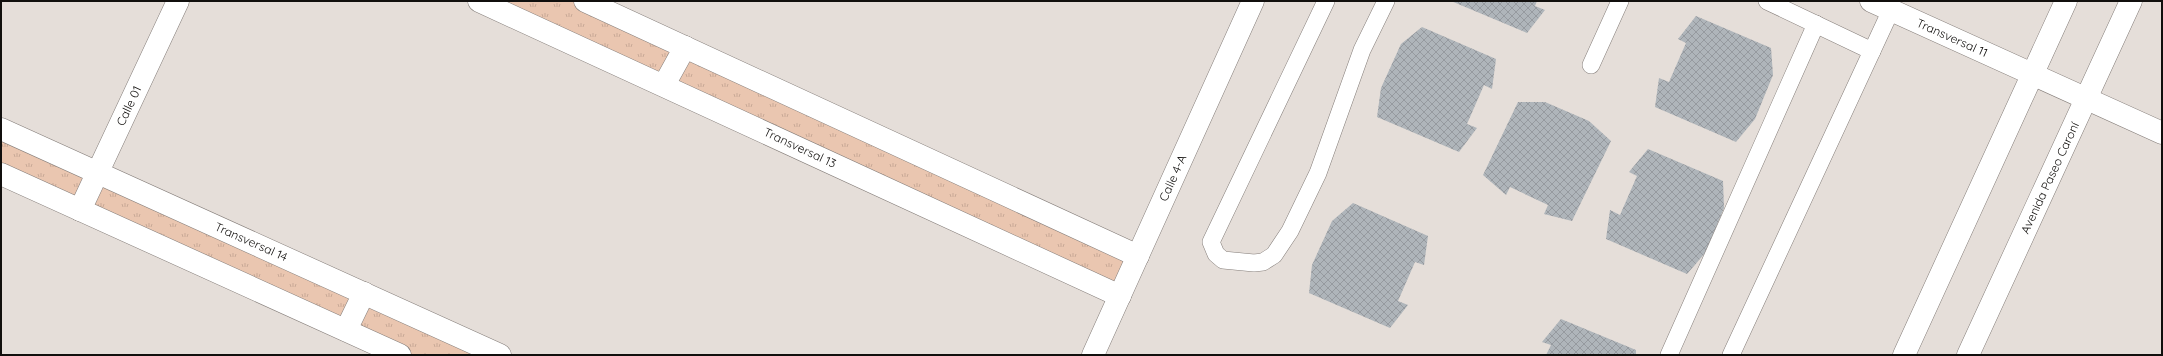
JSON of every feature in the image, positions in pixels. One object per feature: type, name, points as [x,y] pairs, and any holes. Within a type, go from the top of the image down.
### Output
[{"type":"street","name":"Calle 01","points":[[80,210],[178,1]]},
{"type":"street","name":"Transversal 13","points":[[479,1],[1120,296]]},
{"type":"street","points":[[584,1],[1138,256]]},
{"type":"street","name":"Calle 4-A","points":[[1093,355],[1252,1]]},
{"type":"street","name":"Transversal 11","points":[[1871,1],[2162,133]]},
{"type":"street","points":[[1904,355],[2066,1]]},
{"type":"street","name":"Avenida Paseo Caroní","points":[[1968,355],[2131,1]]},
{"type":"street","points":[[664,85],[685,47]]},
{"type":"street","name":"Transversal 14","points":[[1,128],[500,355]]},
{"type":"street","points":[[1,174],[400,355]]},
{"type":"street","points":[[346,330],[364,293]]},
{"type":"lane","points":[[1326,1],[1211,242],[1216,254],[1223,260],[1254,263],[1263,262],[1274,255],[1290,231],[1318,173],[1362,50],[1386,1]]},
{"type":"lane","points":[[1591,65],[1620,1]]},
{"type":"lane","points":[[1767,1],[1872,51]]},
{"type":"lane","points":[[1731,355],[1891,10]]},
{"type":"lane","points":[[1669,355],[1816,24]]},
{"type":"green space","points":[[480,1],[584,1],[1139,255],[1121,295]]},
{"type":"green space","points":[[1,129],[500,355],[400,355],[1,174]]},
{"type":"building","points":[[1451,1],[1537,1],[1535,6],[1545,10],[1527,33]]},
{"type":"building","points":[[1696,16],[1771,48],[1773,75],[1755,119],[1736,142],[1655,107],[1659,78],[1669,82],[1686,43],[1678,39]]},
{"type":"building","points":[[1422,27],[1496,59],[1492,89],[1484,85],[1467,124],[1477,128],[1459,152],[1377,117],[1381,88],[1401,44]]},
{"type":"building","points":[[1518,102],[1545,102],[1589,121],[1611,141],[1572,221],[1544,214],[1548,205],[1510,187],[1506,195],[1483,175]]},
{"type":"building","points":[[1648,149],[1723,181],[1724,208],[1706,252],[1687,274],[1606,239],[1610,210],[1620,215],[1637,176],[1629,172]]},
{"type":"building","points":[[1353,203],[1428,236],[1424,265],[1415,262],[1398,301],[1408,305],[1390,328],[1309,293],[1312,265],[1332,221]]},
{"type":"building","points":[[1561,319],[1636,350],[1636,355],[1546,355],[1551,345],[1542,342]]}]
